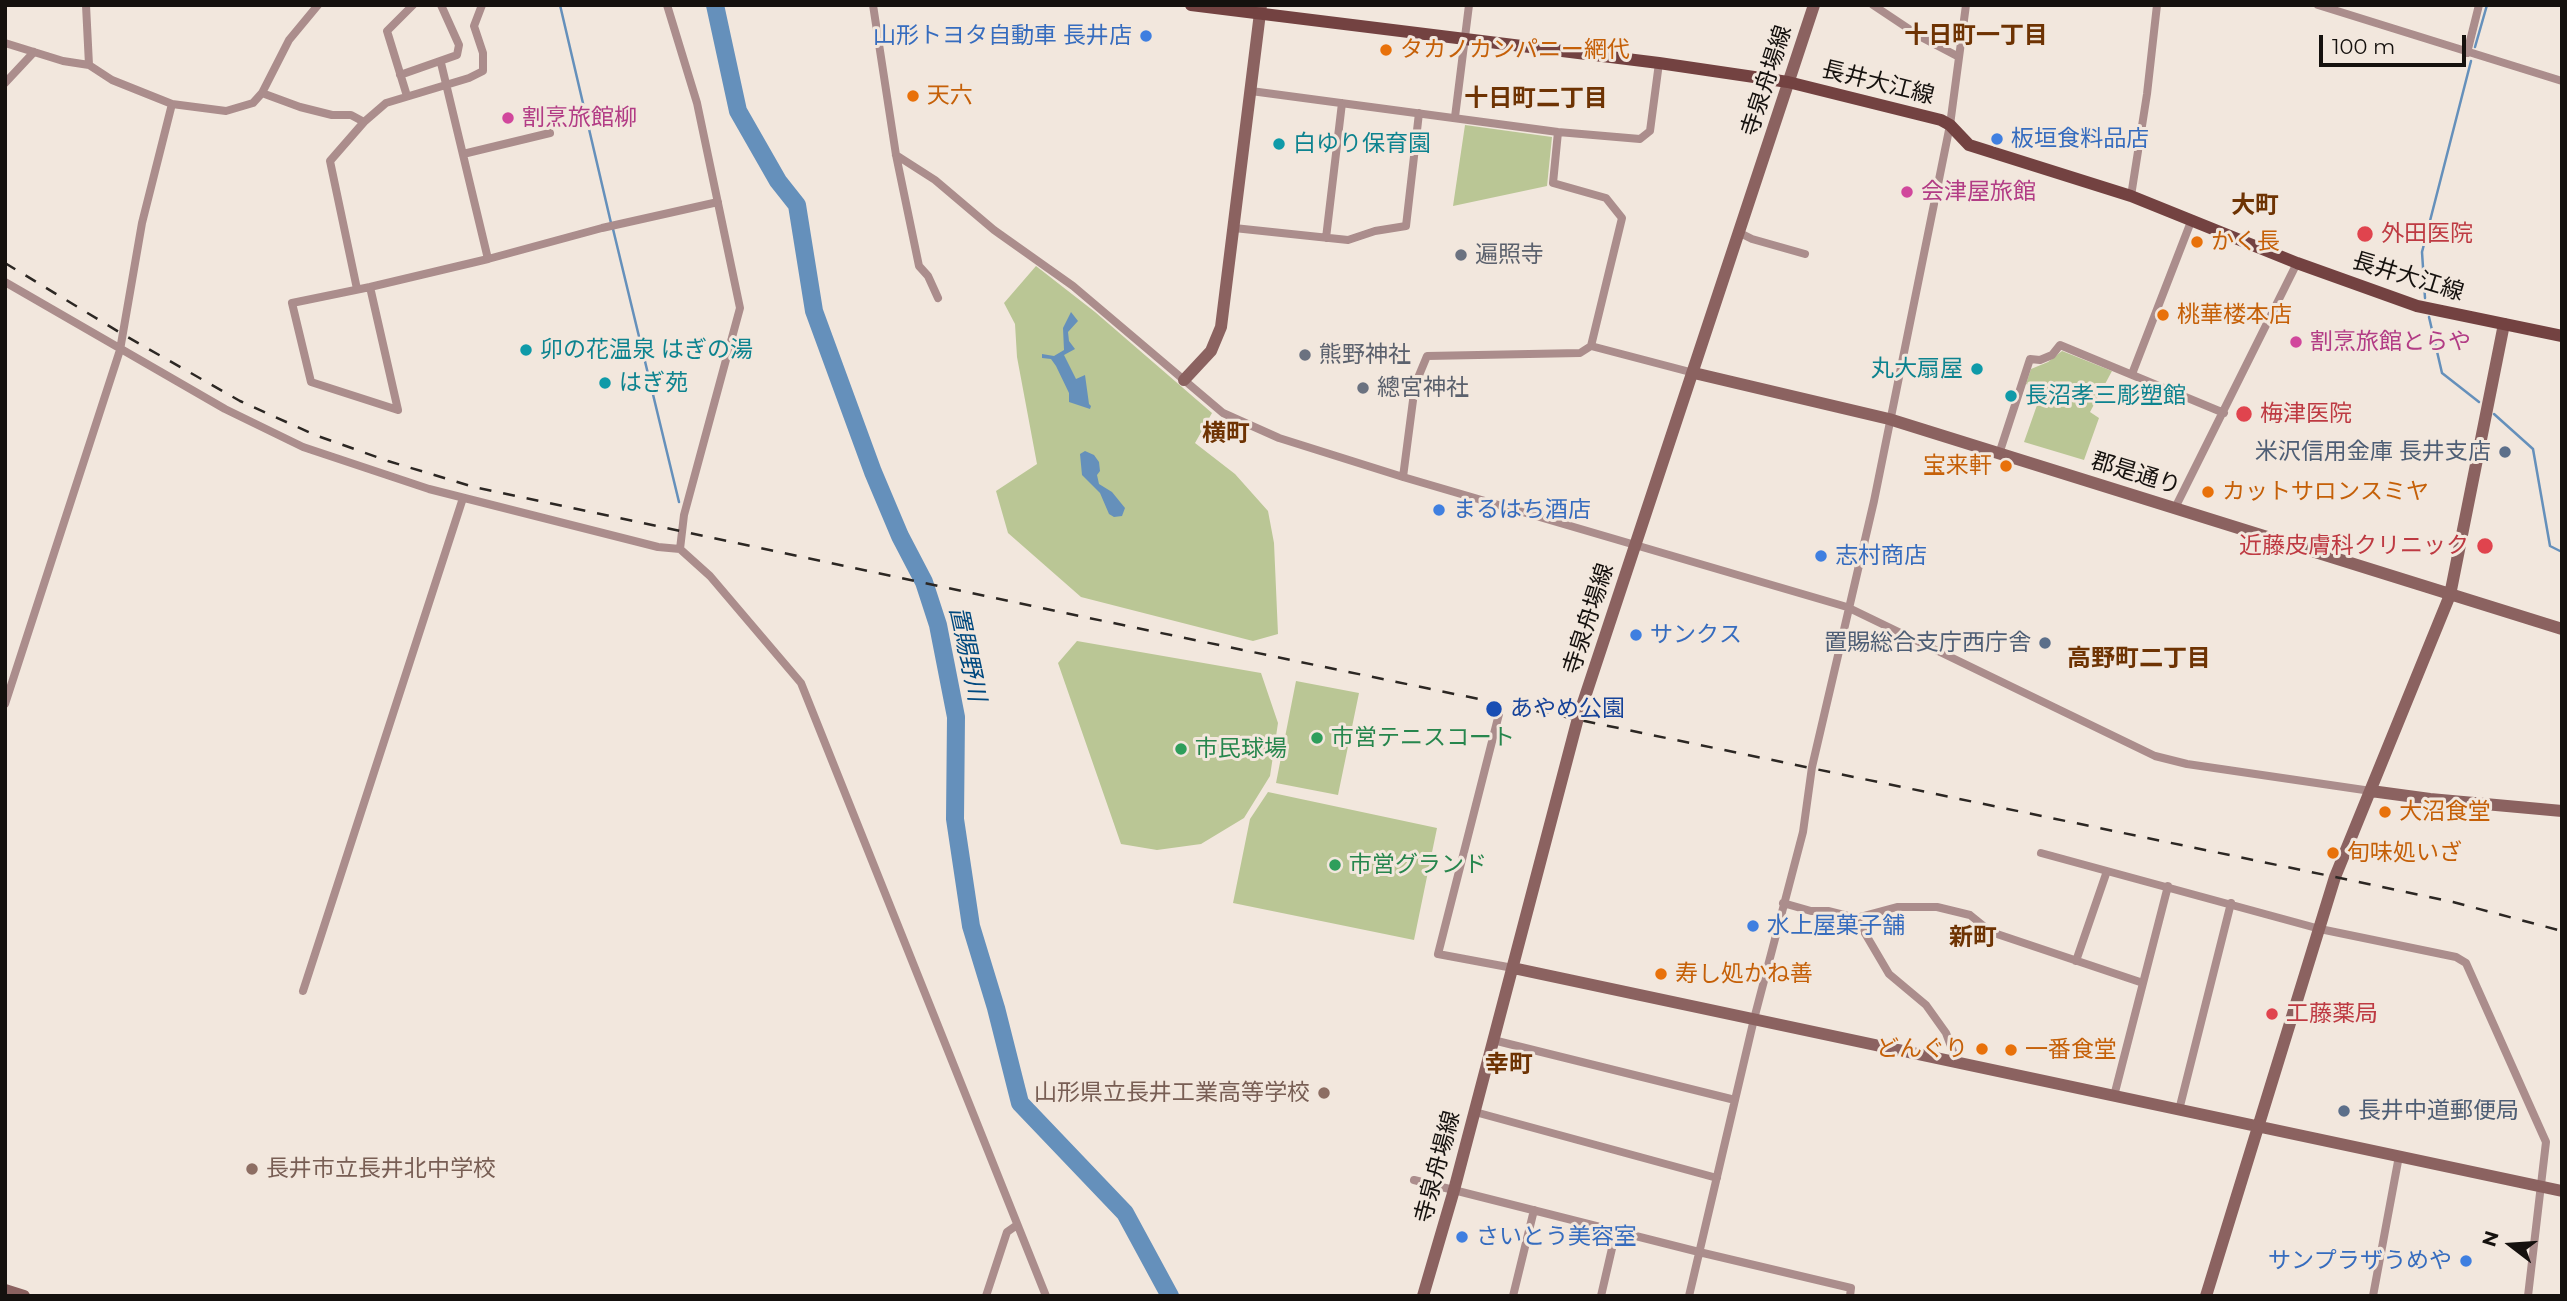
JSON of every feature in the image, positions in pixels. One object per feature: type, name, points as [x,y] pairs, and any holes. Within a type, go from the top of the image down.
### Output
[{"type":"main road","name":"長井大江線","points":[[1191,5],[1260,10],[1464,40],[1659,63],[1788,82],[1941,120],[1950,125],[1969,145],[2131,196],[2297,263],[2417,306],[2562,336]]},
{"type":"street","points":[[86,5],[89,65]]},
{"type":"street","points":[[5,43],[63,61],[89,65],[113,80],[172,104],[226,111],[253,103],[262,93],[289,40],[318,5]]},
{"type":"street","points":[[407,96],[387,31],[413,5]]},
{"type":"street","points":[[400,75],[457,55],[459,45],[441,5]]},
{"type":"street","points":[[357,289],[330,161],[364,122],[386,103],[446,86],[484,71],[483,53],[474,26],[482,5]]},
{"type":"street","points":[[667,5],[697,103],[740,308],[684,515],[680,550]]},
{"type":"street","points":[[873,5],[896,155],[919,266],[928,276],[938,298]]},
{"type":"street","points":[[1455,117],[1469,5]]},
{"type":"street","name":"寺泉舟場線","points":[[1423,1296],[1475,1112],[1578,718],[1814,5]]},
{"type":"street","points":[[1873,5],[1911,31],[1959,57]]},
{"type":"street","points":[[1689,1296],[1754,1019],[1803,831],[1812,767],[1847,607],[1874,501],[1950,125],[1966,5]]},
{"type":"street","points":[[2131,196],[2157,5]]},
{"type":"street","points":[[2318,5],[2562,81]]},
{"type":"street","points":[[2467,53],[2479,5]]},
{"type":"street","points":[[1184,380],[1211,351],[1221,327],[1260,10]]},
{"type":"street","points":[[5,83],[34,52]]},
{"type":"street","points":[[441,62],[488,259]]},
{"type":"street","points":[[1251,91],[1558,132],[1640,139],[1650,131],[1659,63]]},
{"type":"street","points":[[262,93],[332,115],[351,115],[364,122]]},
{"type":"street","points":[[1326,238],[1342,103]]},
{"type":"street","points":[[5,704],[120,350],[142,223],[172,104]]},
{"type":"street","points":[[1234,228],[1348,240],[1375,231],[1406,226],[1419,113]]},
{"type":"street","points":[[463,154],[550,132]]},
{"type":"street","points":[[1403,477],[1415,384],[1427,356],[1580,353],[1591,346],[1618,244],[1622,218],[1606,198],[1553,183],[1558,132]]},
{"type":"street","points":[[896,155],[935,180],[994,230],[1073,286],[1223,413],[1279,438],[1847,607],[2155,756],[2187,764],[2371,791],[2562,811]]},
{"type":"street","points":[[370,287],[398,410],[311,382],[292,303],[370,287],[602,228],[718,202]]},
{"type":"street","points":[[2132,374],[2192,219]]},
{"type":"street","points":[[1740,233],[1805,254]]},
{"type":"street","points":[[2175,508],[2297,263]]},
{"type":"street","points":[[5,282],[225,409],[303,447],[463,498],[658,547],[680,550],[710,576],[801,683],[1046,1296]]},
{"type":"street","points":[[2206,1296],[2336,877],[2450,595],[2504,324]]},
{"type":"street","points":[[1998,454],[2030,359],[2040,360],[2052,355],[2060,345],[2224,413]]},
{"type":"street","points":[[1591,346],[1693,373]]},
{"type":"street","name":"郡是通り","points":[[1693,373],[1889,419],[2562,629]]},
{"type":"street","points":[[303,990],[463,498]]},
{"type":"street","points":[[1499,714],[1438,954],[2562,1191]]},
{"type":"street","points":[[2041,853],[2320,929],[2456,957],[2466,962],[2546,1142],[2528,1296]]},
{"type":"street","points":[[2076,961],[2107,871]]},
{"type":"street","points":[[2114,1096],[2168,886]]},
{"type":"street","points":[[1783,903],[1856,919],[1897,908],[1937,908],[1970,915],[1991,932],[2143,983]]},
{"type":"street","points":[[2179,1110],[2231,903]]},
{"type":"street","points":[[1856,919],[1889,974],[1927,1005],[1946,1032],[1957,1062]]},
{"type":"street","points":[[1493,1040],[1735,1100]]},
{"type":"street","points":[[1475,1112],[1717,1178]]},
{"type":"street","points":[[2373,1296],[2399,1156]]},
{"type":"street","points":[[1414,1180],[1851,1288],[1850,1296]]},
{"type":"street","points":[[1513,1296],[1534,1210]]},
{"type":"street","points":[[986,1296],[1007,1232],[1017,1225]]},
{"type":"street","points":[[1601,1296],[1616,1231]]},
{"type":"street","points":[[5,1290],[24,1296]]},
{"type":"green space","points":[[1465,125],[1552,137],[1547,186],[1453,206]]},
{"type":"green space","points":[[1036,266],[1095,312],[1212,413],[1195,443],[1235,474],[1268,511],[1274,543],[1278,634],[1253,641],[1081,597],[1008,533],[996,491],[1037,464],[1017,357],[1015,324],[1004,303]]},
{"type":"green space","points":[[2062,351],[2112,371],[2090,412],[2099,418],[2084,460],[2024,442],[2042,391],[2026,384],[2031,369],[2048,362]]},
{"type":"green space","name":"市民球場","points":[[1077,641],[1261,673],[1278,723],[1270,776],[1244,818],[1201,844],[1157,850],[1121,844],[1058,663]]},
{"type":"green space","name":"市営テニスコート","points":[[1296,681],[1359,693],[1338,795],[1276,783]]},
{"type":"green space","name":"市営グランド","points":[[1268,792],[1437,828],[1414,940],[1233,903],[1250,819]]},
{"type":"water","points":[[1071,312],[1078,321],[1068,332],[1069,341],[1075,349],[1064,355],[1076,379],[1085,375],[1090,409],[1069,402],[1069,393],[1056,366],[1051,359],[1042,358],[1042,354],[1054,356],[1064,350],[1063,328]]},
{"type":"water","points":[[1085,451],[1094,455],[1099,462],[1099,484],[1112,492],[1125,508],[1122,516],[1114,517],[1109,514],[1100,493],[1082,475],[1080,454]]},
{"type":"waterway","points":[[560,5],[611,223]]},
{"type":"waterway","name":"置賜野川","points":[[715,5],[738,111],[778,181],[797,205],[814,311],[873,472],[900,536],[924,582],[938,625],[956,717],[955,819],[971,926],[996,1008],[1020,1103],[1125,1213],[1170,1296]]},
{"type":"waterway","points":[[2475,47],[2487,5]]},
{"type":"waterway","points":[[2425,298],[2422,252],[2471,61]]},
{"type":"waterway","points":[[613,229],[679,502]]},
{"type":"waterway","points":[[2429,317],[2442,373],[2479,402]]},
{"type":"waterway","points":[[2494,414],[2533,449],[2550,546],[2562,552]]},
{"type":"railway","points":[[5,263],[240,401],[315,435],[474,487],[2453,902],[2562,931]]},
{"type":"place","name":"山形トヨタ自動車 長井店","points":[[1146,36]]},
{"type":"place","name":"タカノカンパニー網代","points":[[1386,50]]},
{"type":"place","name":"天六","points":[[913,96]]},
{"type":"place","name":"割烹旅館柳","points":[[508,118]]},
{"type":"place","name":"板垣食料品店","points":[[1997,139]]},
{"type":"place","name":"白ゆり保育園","points":[[1279,144]]},
{"type":"place","name":"会津屋旅館","points":[[1907,192]]},
{"type":"place","name":"外田医院","points":[[2365,234]]},
{"type":"place","name":"かく長","points":[[2197,242]]},
{"type":"place","name":"遍照寺","points":[[1461,255]]},
{"type":"place","name":"桃華楼本店","points":[[2163,315]]},
{"type":"place","name":"割烹旅館とらや","points":[[2296,342]]},
{"type":"place","name":"卯の花温泉 はぎの湯","points":[[526,350]]},
{"type":"place","name":"熊野神社","points":[[1305,355]]},
{"type":"place","name":"丸大扇屋","points":[[1977,369]]},
{"type":"place","name":"はぎ苑","points":[[605,383]]},
{"type":"place","name":"總宮神社","points":[[1363,388]]},
{"type":"place","name":"長沼孝三彫塑館","points":[[2011,396]]},
{"type":"place","name":"梅津医院","points":[[2244,414]]},
{"type":"place","name":"米沢信用金庫 長井支店","points":[[2505,452]]},
{"type":"place","name":"宝来軒","points":[[2006,466]]},
{"type":"place","name":"カットサロンスミヤ","points":[[2208,492]]},
{"type":"place","name":"まるはち酒店","points":[[1439,510]]},
{"type":"place","name":"近藤皮膚科クリニック","points":[[2485,546]]},
{"type":"place","name":"志村商店","points":[[1821,556]]},
{"type":"place","name":"サンクス","points":[[1636,635]]},
{"type":"place","name":"置賜総合支庁西庁舎","points":[[2045,643]]},
{"type":"place","name":"あやめ公園","points":[[1494,709]]},
{"type":"place","name":"市営テニスコート","points":[[1317,738]]},
{"type":"place","name":"市民球場","points":[[1181,749]]},
{"type":"place","name":"大沼食堂","points":[[2385,812]]},
{"type":"place","name":"旬味処いざ","points":[[2333,853]]},
{"type":"place","name":"市営グランド","points":[[1335,865]]},
{"type":"place","name":"水上屋菓子舗","points":[[1753,926]]},
{"type":"place","name":"寿し処かね善","points":[[1661,974]]},
{"type":"place","name":"工藤薬局","points":[[2272,1014]]},
{"type":"place","name":"どんぐり","points":[[1982,1049]]},
{"type":"place","name":"一番食堂","points":[[2011,1050]]},
{"type":"place","name":"山形県立長井工業高等学校","points":[[1324,1093]]},
{"type":"place","name":"長井中道郵便局","points":[[2344,1111]]},
{"type":"place","name":"長井市立長井北中学校","points":[[252,1169]]},
{"type":"place","name":"さいとう美容室","points":[[1462,1237]]},
{"type":"place","name":"サンプラザうめや","points":[[2466,1261]]},
{"type":"district","name":"十日町一丁目","points":[[1976,36]]},
{"type":"district","name":"十日町二丁目","points":[[1536,99]]},
{"type":"district","name":"大町","points":[[2255,206]]},
{"type":"district","name":"横町","points":[[1226,434]]},
{"type":"district","name":"高野町二丁目","points":[[2139,659]]},
{"type":"district","name":"新町","points":[[1973,938]]},
{"type":"district","name":"幸町","points":[[1509,1065]]}]
